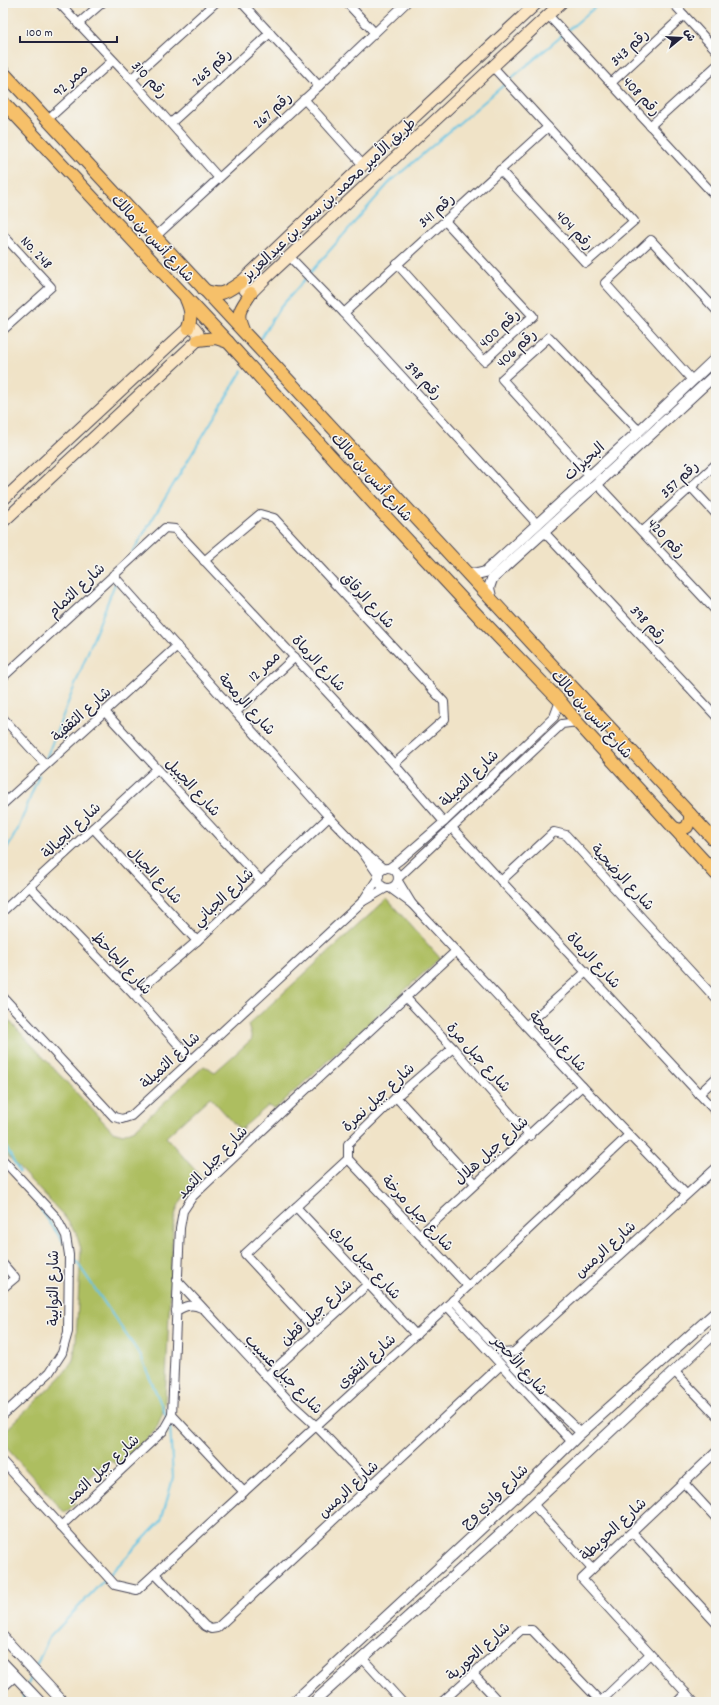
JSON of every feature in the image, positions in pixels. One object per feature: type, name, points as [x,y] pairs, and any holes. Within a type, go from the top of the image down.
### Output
[{"type":"main road","name":"طريق الأمير محمد بن سعد بن عبدالعزيز","points":[[537,3],[363,164],[241,282],[245,290],[252,293],[289,256],[561,3]]},
{"type":"main road","name":"شارع أنس بن مالك","points":[[3,72],[716,842]]},
{"type":"main road","name":"شارع أنس بن مالك","points":[[3,102],[228,342],[375,505],[481,619],[560,701],[577,722],[714,872]]},
{"type":"main road","points":[[203,289],[216,294],[222,293],[241,282]]},
{"type":"main road","points":[[244,333],[238,320],[238,313],[252,293]]},
{"type":"main road","points":[[3,500],[170,347],[188,328],[191,319],[190,309],[185,296]]},
{"type":"main road","points":[[188,328],[194,328],[198,333],[198,340]]},
{"type":"main road","points":[[3,522],[198,340],[216,338],[228,342]]},
{"type":"main road","points":[[674,828],[681,830],[688,826],[690,814]]},
{"type":"main road","points":[[714,872],[712,864],[716,858]]},
{"type":"street","name":"رقم 310","points":[[59,3],[112,61],[131,79],[218,177]]},
{"type":"street","points":[[78,24],[102,3]]},
{"type":"street","points":[[131,79],[215,3]]},
{"type":"street","points":[[242,3],[320,86]]},
{"type":"street","points":[[347,3],[374,32]]},
{"type":"street","name":"رقم 267","points":[[155,237],[218,177],[320,86],[374,32],[406,3]]},
{"type":"street","points":[[673,3],[716,50]]},
{"type":"street","name":"رقم 408","points":[[548,15],[716,197]]},
{"type":"street","name":"رقم 343","points":[[610,83],[684,15]]},
{"type":"street","name":"رقم 265","points":[[171,123],[270,33]]},
{"type":"street","name":"ممر 92","points":[[47,120],[112,61]]},
{"type":"street","points":[[650,126],[716,66]]},
{"type":"street","points":[[493,67],[548,127]]},
{"type":"street","points":[[304,99],[363,164]]},
{"type":"street","name":"رقم 341","points":[[344,313],[548,127]]},
{"type":"street","name":"رقم 404","points":[[500,170],[586,263],[634,221],[548,127]]},
{"type":"street","name":"رقم 400","points":[[397,264],[484,361],[532,316],[445,220]]},
{"type":"street","name":"No. 248","points":[[3,235],[51,287],[3,330]]},
{"type":"street","points":[[692,380],[605,283],[651,240],[716,310]]},
{"type":"street","name":"رقم 398","points":[[289,256],[344,313],[537,524]]},
{"type":"street","name":"رقم 406","points":[[590,476],[502,379],[549,337],[639,431]]},
{"type":"street","name":"البحيرات","points":[[467,573],[476,574],[485,572],[639,431],[716,358]]},
{"type":"street","name":"البحيرات","points":[[492,601],[489,588],[492,579],[716,374]]},
{"type":"street","name":"رقم 357","points":[[643,531],[716,464]]},
{"type":"street","name":"رقم 420","points":[[597,484],[643,531],[716,611]]},
{"type":"street","points":[[691,487],[716,514]]},
{"type":"street","name":"شارع الرقاق","points":[[204,561],[260,514],[274,518],[444,702],[445,719],[394,764]]},
{"type":"street","name":"شارع الثمام","points":[[3,677],[165,528],[169,528]]},
{"type":"street","name":"شارع الرماة","points":[[169,528],[175,529],[295,657],[394,764],[444,822]]},
{"type":"street","name":"رقم 398","points":[[544,532],[716,716]]},
{"type":"street","points":[[497,561],[494,568],[496,570],[503,570]]},
{"type":"street","name":"شارع الرمحة","points":[[113,576],[329,817],[382,873]]},
{"type":"street","name":"شارع الثقفية","points":[[3,804],[45,764],[105,712],[177,646]]},
{"type":"street","name":"ممر 12","points":[[236,712],[295,657]]},
{"type":"street","name":"شارع الثميلة","points":[[3,997],[114,1117],[122,1119],[131,1116],[362,902],[382,873],[400,860],[444,822],[554,717],[560,701]]},
{"type":"street","name":"شارع الجبيل","points":[[105,712],[261,881]]},
{"type":"street","points":[[3,718],[45,764]]},
{"type":"street","name":"شارع الثميلة","points":[[398,879],[562,724],[577,722]]},
{"type":"street","name":"شارع الجبالة","points":[[3,911],[157,768]]},
{"type":"street","name":"شارع الجباني","points":[[134,995],[197,941],[329,817]]},
{"type":"street","name":"شارع الجبال","points":[[93,828],[197,941]]},
{"type":"street","name":"شارع الرماة","points":[[452,828],[716,1112]]},
{"type":"street","name":"شارع الرضحية","points":[[502,881],[554,832],[566,836],[716,998]]},
{"type":"street","points":[[396,871],[398,879],[412,904],[380,884],[382,873],[396,871]]},
{"type":"street","points":[[362,902],[394,886],[398,879]]},
{"type":"street","name":"شارع الجاحظ","points":[[30,887],[134,995],[191,1059]]},
{"type":"street","name":"شارع الرمحة","points":[[412,904],[582,1086],[686,1194]]},
{"type":"street","name":"شارع جبل الثمد","points":[[61,1526],[163,1431],[172,1414],[180,1228],[183,1211],[193,1196],[285,1109],[456,952]]},
{"type":"street","points":[[526,1026],[586,972]]},
{"type":"street","name":"شارع جبل مرة","points":[[407,998],[530,1136]]},
{"type":"street","name":"شارع جبل نمرة","points":[[348,1159],[348,1144],[396,1097],[453,1048]]},
{"type":"street","points":[[699,1094],[716,1078]]},
{"type":"street","name":"شارع جبل هلال","points":[[420,1235],[475,1183],[530,1136],[582,1086]]},
{"type":"street","points":[[396,1097],[475,1183]]},
{"type":"street","name":"شارع التقوى","points":[[61,1526],[115,1585],[137,1590],[416,1335],[629,1135]]},
{"type":"street","points":[[316,1330],[246,1254],[348,1159]]},
{"type":"street","name":"شارع جبل مرخة","points":[[348,1159],[468,1286]]},
{"type":"street","name":"شارع الثوابية","points":[[3,1160],[56,1217],[66,1236],[69,1255],[68,1332],[62,1353],[49,1374],[3,1414]]},
{"type":"street","name":"شارع الرمس","points":[[514,1352],[716,1168]]},
{"type":"street","name":"شارع جبل ماري","points":[[296,1207],[416,1335]]},
{"type":"street","points":[[3,1264],[15,1278],[3,1288]]},
{"type":"street","name":"شارع جبل عسيب","points":[[177,1280],[304,1417],[316,1426],[373,1485]]},
{"type":"street","name":"شارع جبل قطن","points":[[266,1377],[367,1284]]},
{"type":"street","name":"شارع الأحجر","points":[[450,1303],[503,1353],[543,1397],[581,1433]]},
{"type":"street","name":"شارع الأحجر","points":[[450,1303],[501,1365],[572,1442]]},
{"type":"street","points":[[176,1311],[186,1306],[196,1305],[203,1309]]},
{"type":"street","name":"شارع وادي وج","points":[[294,1702],[581,1433],[716,1312]]},
{"type":"street","points":[[303,1694],[312,1702],[362,1659],[534,1504],[716,1332]]},
{"type":"street","points":[[503,1353],[514,1352],[512,1363]]},
{"type":"street","name":"شارع الرمس","points":[[155,1574],[204,1626],[211,1629],[217,1628],[501,1365]]},
{"type":"street","points":[[674,1371],[716,1415]]},
{"type":"street","points":[[536,1403],[543,1397]]},
{"type":"street","points":[[172,1414],[244,1492]]},
{"type":"street","name":"شارع الحويطة","points":[[694,1702],[582,1579],[716,1452]]},
{"type":"street","points":[[3,1462],[61,1526]]},
{"type":"street","points":[[683,1482],[716,1518]]},
{"type":"street","points":[[534,1504],[592,1569]]},
{"type":"street","points":[[632,1532],[716,1623]]},
{"type":"street","name":"شارع الحورية","points":[[442,1702],[521,1630],[532,1630],[600,1702]]},
{"type":"street","points":[[3,1637],[63,1702]]},
{"type":"street","points":[[600,1702],[650,1654]]},
{"type":"street","points":[[362,1659],[402,1702]]},
{"type":"street","points":[[3,1663],[40,1702]]},
{"type":"street","points":[[473,1674],[499,1702]]},
{"type":"street","points":[[3,1686],[14,1676]]},
{"type":"street","points":[[677,1702],[686,1693]]},
{"type":"green space","points":[[387,899],[440,958],[275,1109],[268,1106],[240,1130],[210,1097],[166,1137],[202,1178],[182,1199],[177,1210],[173,1226],[165,1402],[162,1415],[155,1431],[118,1465],[108,1460],[72,1493],[75,1504],[65,1513],[3,1444],[3,1433],[62,1376],[73,1360],[76,1341],[81,1249],[76,1233],[64,1216],[3,1151],[3,1014],[112,1131],[123,1134],[135,1129],[204,1066],[215,1072],[252,1039],[248,1025]]},
{"type":"waterway","points":[[566,32],[600,3]]},
{"type":"waterway","points":[[508,81],[563,35]]},
{"type":"waterway","points":[[309,274],[390,182],[505,84]]},
{"type":"waterway","points":[[261,338],[279,309],[306,278]]},
{"type":"waterway","points":[[132,553],[242,371]]},
{"type":"waterway","points":[[45,761],[116,581]]},
{"type":"waterway","points":[[3,855],[18,829],[39,775]]},
{"type":"waterway","points":[[3,1141],[19,1172]]},
{"type":"waterway","points":[[32,1197],[64,1243]]},
{"type":"waterway","points":[[72,1255],[140,1355],[167,1418]]},
{"type":"waterway","points":[[109,1575],[161,1521],[173,1478],[170,1426]]},
{"type":"waterway","points":[[35,1668],[49,1638],[106,1578]]},
{"type":"waterway","points":[[28,1684],[33,1674]]},
{"type":"waterway","points":[[24,1702],[23,1695],[25,1690]]}]
